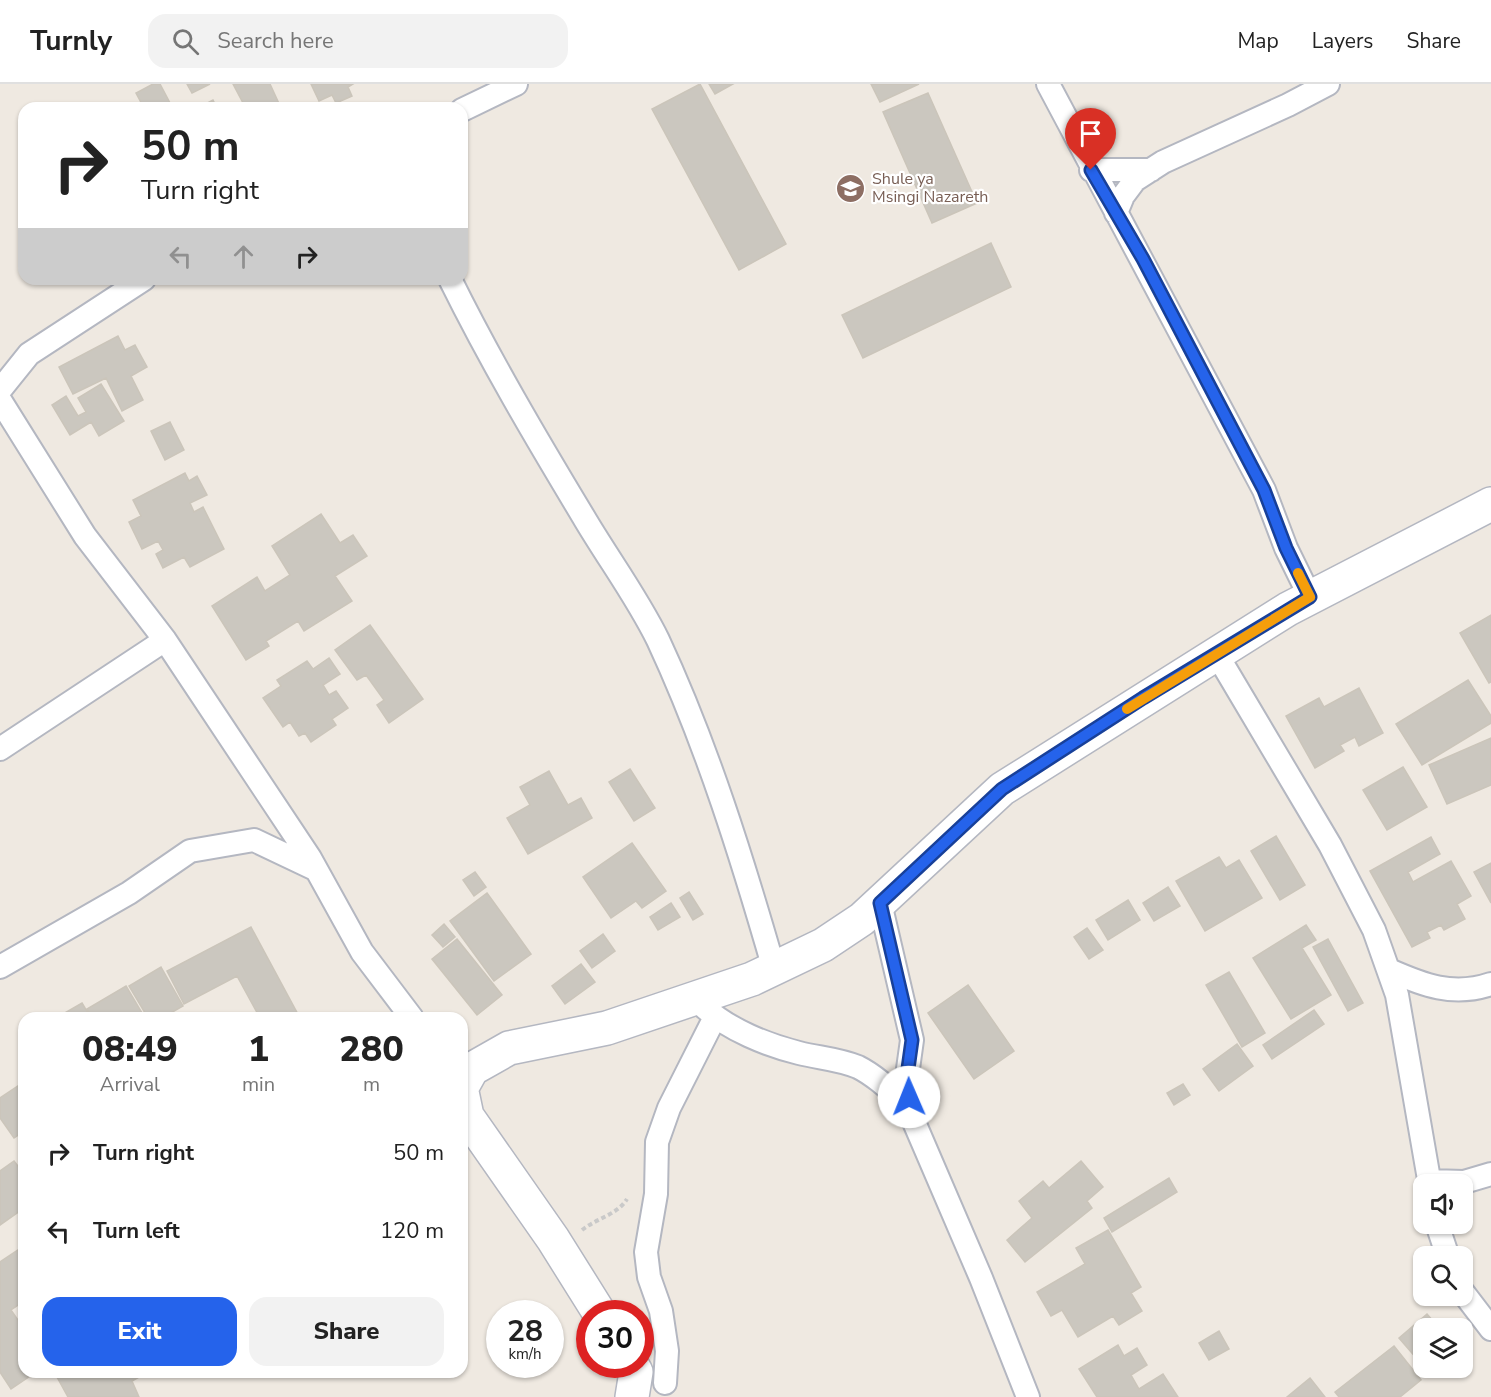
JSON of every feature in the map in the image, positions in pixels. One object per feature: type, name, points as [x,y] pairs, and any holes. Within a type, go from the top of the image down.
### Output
[{"type":"street","points":[[468,107],[516,84]]},
{"type":"street","points":[[1048,84],[1091,170],[1264,490],[1286,548],[1310,597]]},
{"type":"street","points":[[1116,213],[1123,195],[1135,180],[1163,162],[1288,105],[1328,84]]},
{"type":"street","points":[[1091,170],[1151,170]]},
{"type":"street","points":[[135,285],[29,354],[1,389],[85,536],[165,640],[315,869],[362,952],[407,1012]]},
{"type":"street","points":[[453,285],[491,362],[657,638],[716,787],[750,885],[774,969]]},
{"type":"street","points":[[468,1075],[472,1069],[509,1048],[705,1007],[823,945],[862,919],[1002,789],[1216,653],[1310,597],[1491,504]]},
{"type":"street","points":[[0,749],[165,640]]},
{"type":"street","points":[[1216,653],[1330,845],[1374,930],[1397,995],[1427,1174]]},
{"type":"street","points":[[0,967],[129,893],[190,851],[254,840],[315,869]]},
{"type":"street","points":[[880,903],[912,1040],[906,1083],[914,1122],[981,1278],[1028,1397]]},
{"type":"street","points":[[1389,970],[1432,988],[1481,987],[1491,984]]},
{"type":"street","points":[[705,1007],[728,1025],[798,1053],[837,1060],[859,1068],[912,1110]]},
{"type":"street","points":[[670,1390],[661,1311],[649,1276],[646,1252],[656,1194],[657,1142],[705,1007]]},
{"type":"street","points":[[468,1117],[559,1248],[591,1300]]},
{"type":"street","points":[[1473,1179],[1491,1174]]},
{"type":"street","points":[[1473,1305],[1491,1329]]},
{"type":"street","points":[[654,1375],[670,1390]]},
{"type":"street","points":[[632,1397],[635,1378]]},
{"type":"path","points":[[559,1248],[594,1220],[613,1214],[623,1206],[638,1174],[656,1157]]},
{"type":"building","points":[[153,84],[160,84],[169,102],[141,102],[136,93]]},
{"type":"building","points":[[187,84],[210,84],[192,93]]},
{"type":"building","points":[[233,84],[270,84],[278,102],[242,102]]},
{"type":"building","points":[[311,84],[353,84],[348,87],[352,96],[336,102],[332,95],[319,101]]},
{"type":"building","points":[[700,84],[786,244],[739,270],[652,109]]},
{"type":"building","points":[[709,84],[733,84],[715,94]]},
{"type":"building","points":[[871,84],[919,84],[880,102]]},
{"type":"building","points":[[928,93],[977,203],[932,223],[883,112]]},
{"type":"building","points":[[991,243],[1011,287],[863,358],[842,315]]},
{"type":"building","points":[[118,336],[125,350],[135,345],[147,367],[131,376],[143,400],[122,411],[106,378],[73,394],[59,367]]},
{"type":"building","points":[[101,384],[124,421],[99,436],[91,422],[70,435],[52,405],[66,396],[78,416],[86,412],[78,398]]},
{"type":"building","points":[[170,422],[184,450],[165,460],[151,431]]},
{"type":"building","points":[[185,473],[189,481],[197,476],[207,495],[190,503],[194,512],[203,507],[224,549],[190,567],[184,557],[163,568],[156,554],[163,550],[158,541],[142,549],[129,522],[141,516],[133,500]]},
{"type":"building","points":[[321,514],[340,543],[353,535],[367,556],[335,576],[352,601],[304,631],[298,621],[266,641],[269,646],[246,660],[212,606],[257,577],[265,591],[290,575],[272,546]]},
{"type":"building","points":[[1491,615],[1491,682],[1489,683],[1460,633]]},
{"type":"building","points":[[370,625],[423,699],[389,723],[377,705],[384,700],[366,675],[357,680],[335,650]]},
{"type":"building","points":[[329,658],[340,674],[323,685],[329,695],[336,691],[348,708],[332,719],[336,725],[311,742],[305,733],[299,736],[290,722],[283,727],[263,698],[281,686],[277,680],[307,661],[313,669]]},
{"type":"building","points":[[1468,680],[1491,716],[1491,723],[1422,765],[1396,724]]},
{"type":"building","points":[[1359,688],[1383,733],[1359,746],[1355,737],[1340,745],[1344,751],[1315,768],[1286,716],[1319,698],[1324,707]]},
{"type":"building","points":[[1491,738],[1491,785],[1447,804],[1429,765]]},
{"type":"building","points":[[1403,767],[1427,807],[1387,830],[1363,790]]},
{"type":"building","points":[[630,769],[655,808],[634,821],[609,782]]},
{"type":"building","points":[[549,771],[568,805],[581,798],[592,818],[528,854],[507,818],[530,805],[520,787]]},
{"type":"building","points":[[1276,836],[1305,885],[1280,900],[1251,851]]},
{"type":"building","points":[[1431,837],[1440,854],[1408,872],[1413,882],[1451,861],[1471,896],[1457,904],[1465,919],[1444,930],[1441,925],[1427,932],[1430,938],[1412,947],[1370,871]]},
{"type":"building","points":[[632,843],[666,891],[642,908],[636,901],[611,918],[583,877]]},
{"type":"building","points":[[1219,857],[1226,868],[1239,860],[1262,898],[1205,931],[1176,881]]},
{"type":"building","points":[[1491,863],[1491,903],[1474,872]]},
{"type":"building","points":[[475,872],[486,887],[474,896],[463,880]]},
{"type":"building","points":[[1168,887],[1180,906],[1154,921],[1143,903]]},
{"type":"building","points":[[689,892],[703,914],[693,920],[680,898]]},
{"type":"building","points":[[487,893],[531,954],[494,981],[450,921]]},
{"type":"building","points":[[1128,900],[1140,920],[1108,940],[1096,920]]},
{"type":"building","points":[[671,903],[680,917],[658,930],[650,917]]},
{"type":"building","points":[[444,924],[455,937],[443,947],[432,935]]},
{"type":"building","points":[[1306,925],[1316,940],[1302,948],[1331,995],[1291,1019],[1253,958]]},
{"type":"building","points":[[251,927],[297,1012],[257,1012],[237,976],[184,1004],[167,971]]},
{"type":"building","points":[[1087,928],[1103,950],[1089,959],[1074,937]]},
{"type":"building","points":[[603,934],[615,951],[592,968],[580,951]]},
{"type":"building","points":[[457,939],[502,995],[477,1015],[432,959]]},
{"type":"building","points":[[1328,939],[1363,1003],[1348,1011],[1313,947]]},
{"type":"building","points":[[581,964],[595,982],[565,1004],[552,986]]},
{"type":"building","points":[[161,967],[183,1006],[172,1012],[144,1012],[129,986]]},
{"type":"building","points":[[1229,972],[1265,1033],[1242,1047],[1206,985]]},
{"type":"building","points":[[968,985],[1014,1051],[974,1079],[928,1013]]},
{"type":"building","points":[[126,986],[141,1012],[89,1012],[87,1009]]},
{"type":"building","points":[[82,1003],[87,1012],[66,1012]]},
{"type":"building","points":[[1314,1010],[1324,1024],[1272,1059],[1263,1045]]},
{"type":"building","points":[[1237,1044],[1253,1066],[1219,1091],[1203,1069]]},
{"type":"building","points":[[1183,1084],[1190,1095],[1174,1105],[1167,1093]]},
{"type":"building","points":[[18,1086],[18,1135],[14,1138],[0,1118],[0,1098]]},
{"type":"building","points":[[14,1161],[18,1166],[18,1212],[0,1225],[0,1171]]},
{"type":"building","points":[[1081,1161],[1103,1187],[1087,1201],[1092,1208],[1025,1262],[1007,1240],[1032,1218],[1019,1201],[1043,1181],[1049,1188]]},
{"type":"building","points":[[1169,1178],[1177,1192],[1112,1232],[1104,1218]]},
{"type":"building","points":[[1108,1230],[1141,1287],[1131,1293],[1142,1311],[1119,1325],[1113,1316],[1078,1337],[1062,1310],[1051,1316],[1037,1292],[1085,1264],[1076,1248]]},
{"type":"building","points":[[18,1250],[18,1305],[11,1310],[18,1320],[18,1378],[27,1378],[11,1389],[0,1372],[0,1262]]},
{"type":"building","points":[[1413,1326],[1413,1354],[1399,1338]]},
{"type":"building","points":[[1219,1331],[1229,1349],[1209,1360],[1199,1343]]},
{"type":"building","points":[[1118,1345],[1124,1356],[1137,1348],[1147,1365],[1131,1375],[1139,1389],[1163,1374],[1178,1397],[1097,1397],[1079,1369]]},
{"type":"building","points":[[1394,1346],[1413,1370],[1413,1378],[1421,1380],[1400,1397],[1339,1397],[1335,1392]]},
{"type":"building","points":[[58,1378],[137,1378],[132,1381],[139,1397],[68,1397]]},
{"type":"building","points":[[1310,1378],[1325,1397],[1287,1397]]},
{"type":"slow traffic","points":[[1127,709],[1310,597],[1298,573]]},
{"type":"place","name":"Shule ya Msingi Nazareth","points":[[851,188]]},
{"type":"route","points":[[909,1097],[906,1083],[912,1040],[907,1009],[880,903],[933,851],[1002,789],[1143,698],[1310,597],[1286,548],[1264,490],[1209,382],[1143,259],[1091,170]]}]
